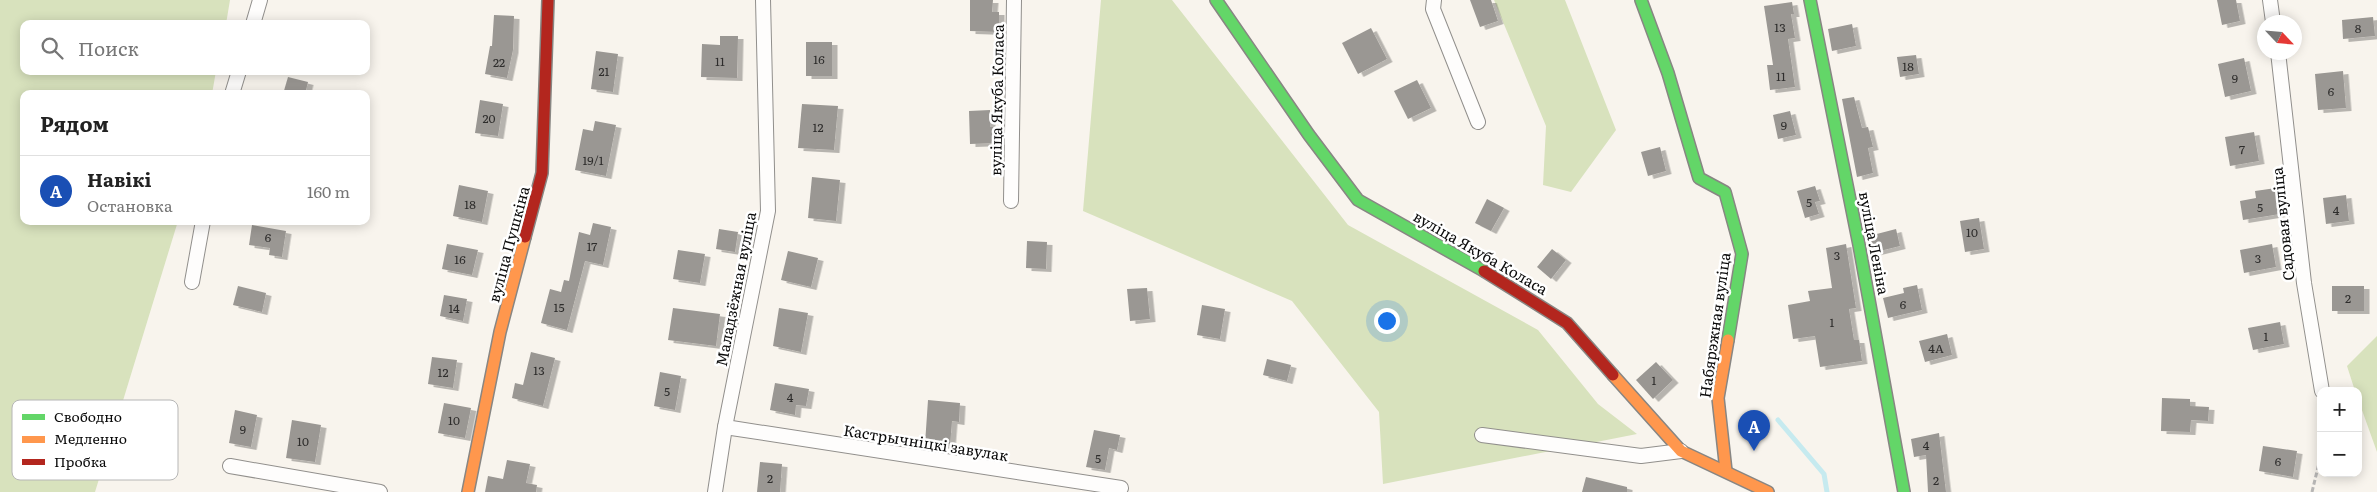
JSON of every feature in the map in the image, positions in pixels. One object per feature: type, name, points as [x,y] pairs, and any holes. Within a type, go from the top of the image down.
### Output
[{"type":"street","points":[[254,20],[260,0]]},
{"type":"street","name":"вуліца Пушкіна","points":[[468,492],[500,332],[542,173],[548,0]]},
{"type":"street","name":"Маладзёжная вуліца","points":[[715,492],[725,427],[768,211],[763,0]]},
{"type":"street","name":"вуліца Якуба Коласа","points":[[1011,201],[1014,0]]},
{"type":"street","name":"вуліца Якуба Коласа","points":[[1216,0],[1310,135],[1358,200],[1501,280],[1566,323],[1681,451],[1768,492]]},
{"type":"street","points":[[1434,0],[1433,9],[1478,122]]},
{"type":"street","name":"Набярэжная вуліца","points":[[1641,0],[1668,72],[1700,178],[1724,192],[1742,254],[1718,398],[1726,471]]},
{"type":"street","name":"вуліца Леніна","points":[[1810,0],[1860,246],[1904,492]]},
{"type":"street","points":[[2270,0],[2273,15]]},
{"type":"street","name":"Садовая вуліца","points":[[2279,60],[2304,283],[2321,387]]},
{"type":"street","points":[[233,90],[238,75]]},
{"type":"street","points":[[192,282],[202,225]]},
{"type":"street","name":"Кастрычніцкі завулак","points":[[725,427],[1121,488]]},
{"type":"street","points":[[1482,434],[1641,456],[1681,451]]},
{"type":"street","points":[[230,466],[380,492]]},
{"type":"path","points":[[2312,492],[2317,471]]},
{"type":"green space","points":[[0,0],[230,0],[227,20],[20,20],[20,75],[215,75],[213,90],[20,90],[20,225],[177,225],[123,400],[12,400],[12,480],[99,480],[95,492],[0,492]]},
{"type":"green space","points":[[1101,0],[1172,0],[1348,225],[1538,330],[1598,404],[1637,434],[1383,484],[1379,412],[1292,301],[1083,211]]},
{"type":"green space","points":[[1494,0],[1565,0],[1616,130],[1571,192],[1543,185],[1546,126]]},
{"type":"green space","points":[[2377,336],[2377,452],[2362,410],[2362,387],[2354,387],[2347,366]]},
{"type":"building","points":[[970,0],[993,0],[992,12],[999,12],[999,32],[970,31]]},
{"type":"building","points":[[1470,0],[1491,0],[1498,21],[1480,27]]},
{"type":"building","points":[[2217,0],[2236,0],[2240,21],[2222,25]]},
{"type":"building","points":[[1792,2],[1794,14],[1791,14],[1795,38],[1788,39],[1795,87],[1770,90],[1767,65],[1773,65],[1764,6]]},
{"type":"building","points":[[494,15],[514,16],[513,50],[507,78],[485,74],[490,46],[492,46]]},
{"type":"building","points":[[2373,17],[2375,36],[2343,39],[2342,20]]},
{"type":"building","points":[[1852,24],[1856,46],[1832,51],[1828,29]]},
{"type":"building","points":[[1371,28],[1387,59],[1358,74],[1342,43]]},
{"type":"building","points":[[720,36],[738,36],[737,78],[701,77],[702,44],[720,45]]},
{"type":"building","points":[[806,42],[832,42],[832,76],[806,76]]},
{"type":"building","points":[[596,51],[618,54],[613,92],[591,89]]},
{"type":"building","points":[[1916,55],[1919,74],[1900,77],[1897,57]]},
{"type":"building","points":[[2244,58],[2251,91],[2225,97],[2218,64]]},
{"type":"building","points":[[2343,71],[2346,108],[2318,110],[2315,74]]},
{"type":"building","points":[[288,77],[308,82],[306,90],[284,90]]},
{"type":"building","points":[[1417,80],[1431,108],[1408,119],[1394,91]]},
{"type":"building","points":[[1854,97],[1862,128],[1868,127],[1873,147],[1868,148],[1873,173],[1857,177],[1842,99]]},
{"type":"building","points":[[480,100],[503,104],[498,136],[475,133]]},
{"type":"building","points":[[802,104],[838,106],[834,150],[798,148]]},
{"type":"building","points":[[990,110],[990,127],[997,127],[997,143],[970,144],[969,111]]},
{"type":"building","points":[[1790,111],[1796,135],[1778,139],[1773,115]]},
{"type":"building","points":[[595,121],[616,125],[606,176],[575,170],[583,129],[593,131]]},
{"type":"building","points":[[2254,132],[2259,161],[2230,166],[2225,137]]},
{"type":"building","points":[[1660,147],[1666,171],[1648,176],[1641,152]]},
{"type":"building","points":[[812,177],[840,180],[836,221],[808,218]]},
{"type":"building","points":[[459,185],[488,191],[482,222],[453,216]]},
{"type":"building","points":[[1815,186],[1820,201],[1815,202],[1819,214],[1805,218],[1797,191]]},
{"type":"building","points":[[2276,188],[2280,214],[2243,220],[2240,201],[2256,198],[2255,191]]},
{"type":"building","points":[[2346,195],[2349,221],[2326,224],[2323,198]]},
{"type":"building","points":[[1487,199],[1504,208],[1491,231],[1475,223]]},
{"type":"building","points":[[1979,218],[1984,249],[1965,252],[1960,221]]},
{"type":"building","points":[[593,223],[611,227],[603,265],[585,261],[567,330],[541,323],[550,289],[561,292],[564,280],[569,281],[579,232],[590,235]]},
{"type":"building","points":[[252,225],[286,231],[282,257],[269,255],[270,248],[249,245]]},
{"type":"building","points":[[719,229],[738,232],[735,252],[716,249]]},
{"type":"building","points":[[1896,229],[1900,246],[1872,253],[1869,236]]},
{"type":"building","points":[[1027,241],[1047,242],[1046,269],[1026,268]]},
{"type":"building","points":[[447,244],[478,250],[472,275],[442,269]]},
{"type":"building","points":[[1846,244],[1856,308],[1849,309],[1854,340],[1859,340],[1862,361],[1820,367],[1815,336],[1793,339],[1788,305],[1810,301],[1808,291],[1832,288],[1826,248]]},
{"type":"building","points":[[2272,244],[2276,267],[2244,273],[2240,250]]},
{"type":"building","points":[[1552,249],[1566,260],[1551,279],[1537,267]]},
{"type":"building","points":[[678,250],[705,254],[700,283],[673,279]]},
{"type":"building","points":[[788,251],[818,258],[811,287],[781,280]]},
{"type":"building","points":[[1917,285],[1922,310],[1888,318],[1883,298],[1904,293],[1903,288]]},
{"type":"building","points":[[238,286],[266,293],[262,312],[233,305]]},
{"type":"building","points":[[2332,286],[2364,286],[2364,311],[2332,311]]},
{"type":"building","points":[[1147,288],[1150,319],[1130,321],[1127,289]]},
{"type":"building","points":[[444,295],[467,299],[463,321],[440,316]]},
{"type":"building","points":[[1202,305],[1225,309],[1220,339],[1197,335]]},
{"type":"building","points":[[673,308],[720,314],[716,346],[668,340]]},
{"type":"building","points":[[779,308],[808,313],[801,352],[773,346]]},
{"type":"building","points":[[2280,322],[2284,344],[2253,350],[2248,328]]},
{"type":"building","points":[[1947,334],[1952,355],[1925,362],[1919,341]]},
{"type":"building","points":[[531,352],[555,358],[543,406],[512,398],[515,383],[523,385]]},
{"type":"building","points":[[432,357],[457,360],[453,388],[428,384]]},
{"type":"building","points":[[1267,359],[1291,365],[1287,381],[1263,375]]},
{"type":"building","points":[[1656,362],[1673,380],[1653,399],[1636,380]]},
{"type":"building","points":[[660,372],[681,376],[675,410],[654,406]]},
{"type":"building","points":[[775,383],[809,389],[806,406],[796,405],[795,415],[770,410]]},
{"type":"building","points":[[2162,398],[2190,399],[2190,406],[2209,407],[2208,421],[2191,420],[2190,432],[2161,431]]},
{"type":"building","points":[[928,400],[960,403],[959,422],[952,421],[950,446],[925,444]]},
{"type":"building","points":[[444,403],[471,408],[465,438],[438,433]]},
{"type":"building","points":[[235,410],[257,415],[251,447],[229,443]]},
{"type":"building","points":[[292,420],[321,425],[315,462],[286,458]]},
{"type":"building","points":[[1094,430],[1120,435],[1117,450],[1109,448],[1105,470],[1086,467]]},
{"type":"building","points":[[1939,433],[1946,492],[1928,492],[1926,455],[1914,457],[1911,439]]},
{"type":"building","points":[[2263,446],[2297,451],[2293,477],[2259,471]]},
{"type":"building","points":[[507,460],[530,464],[526,483],[537,485],[536,492],[485,492],[488,476],[503,479]]},
{"type":"building","points":[[760,462],[782,464],[780,492],[757,492]]},
{"type":"building","points":[[1586,477],[1627,487],[1627,492],[1582,492]]},
{"type":"waterway","points":[[1778,420],[1824,474],[1827,492]]},
{"type":"traffic: fast","points":[[1216,0],[1309,135],[1358,200],[1484,271]]},
{"type":"traffic: fast","points":[[1641,0],[1668,73],[1699,178],[1725,192],[1742,254],[1728,340]]},
{"type":"traffic: fast","points":[[1810,0],[1859,245],[1904,492]]},
{"type":"traffic: slow","points":[[468,492],[500,332],[525,237]]},
{"type":"traffic: slow","points":[[1726,471],[1718,398],[1728,340]]},
{"type":"traffic: slow","points":[[1613,375],[1681,451],[1768,492]]},
{"type":"traffic: jam","points":[[525,237],[542,173],[548,0]]},
{"type":"traffic: jam","points":[[1484,271],[1567,323],[1613,375]]},
{"type":"place","name":"Навікі","points":[[1754,451]]}]
